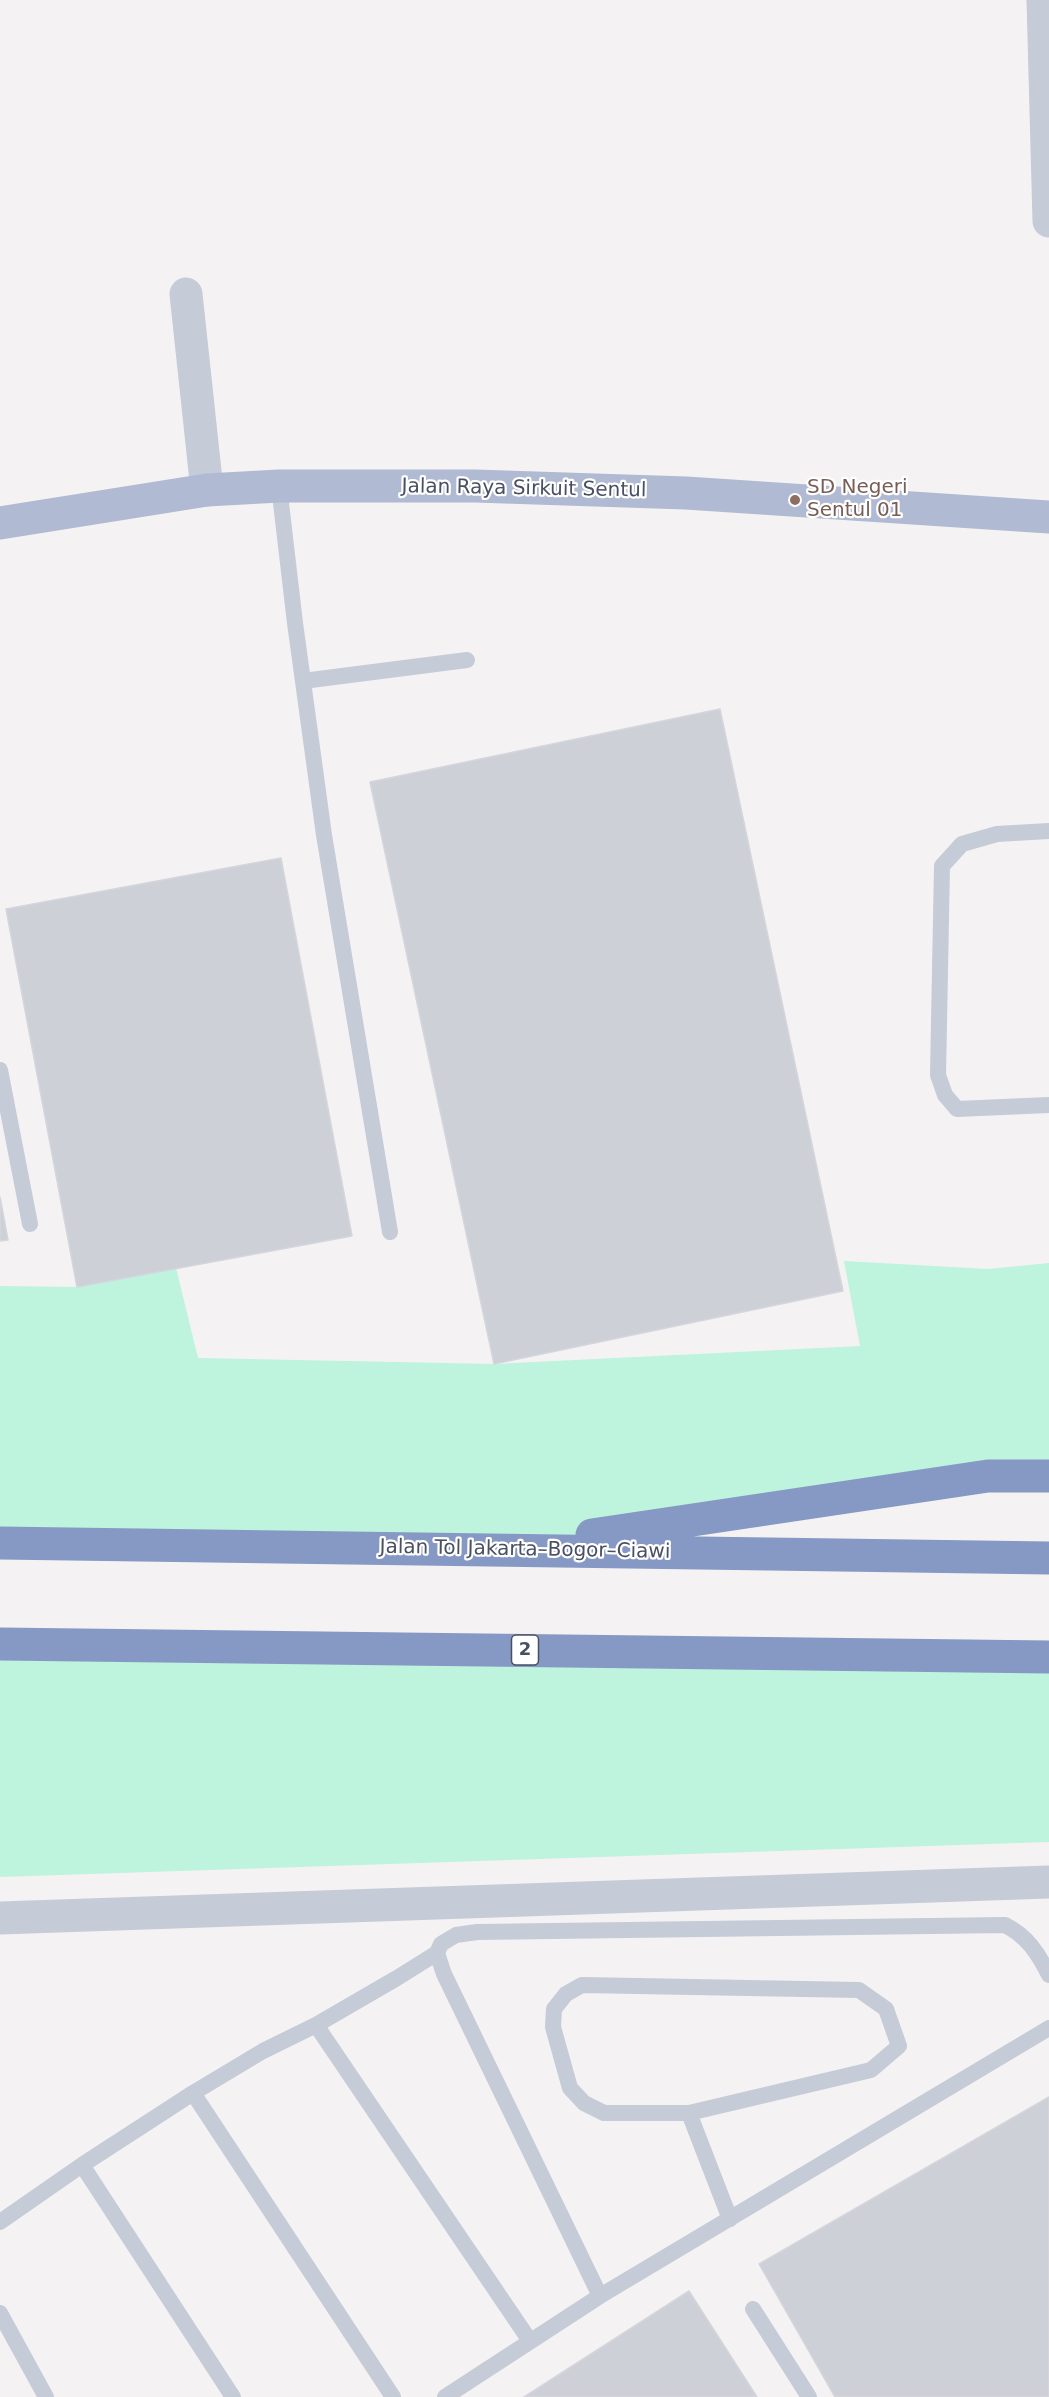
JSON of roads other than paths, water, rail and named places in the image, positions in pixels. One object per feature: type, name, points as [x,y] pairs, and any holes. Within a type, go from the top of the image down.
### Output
[{"type":"highway","points":[[492,1550],[988,1476],[1049,1476]]},
{"type":"highway","name":"Jalan Tol Jakarta–Bogor–Ciawi","points":[[0,1543],[1049,1558]]},
{"type":"highway","name":"2","points":[[0,1644],[1049,1657]]},
{"type":"main road","name":"Jalan Raya Sirkuit Sentul","points":[[0,524],[207,490],[279,486],[475,486],[686,493],[1049,517]]},
{"type":"street","points":[[1043,0],[1049,221]]},
{"type":"street","points":[[186,294],[207,490]]},
{"type":"street","points":[[0,1918],[1047,1885]]},
{"type":"lane","points":[[279,486],[324,835],[390,1233]]},
{"type":"lane","points":[[303,681],[467,660]]},
{"type":"lane","points":[[1049,831],[997,834],[962,843],[942,866],[938,1075],[945,1095],[957,1109],[1049,1105]]},
{"type":"lane","points":[[0,1070],[30,1224]]},
{"type":"lane","points":[[0,2223],[82,2165],[194,2093],[263,2050],[316,2025],[437,1953],[441,1944],[456,1935],[477,1932],[1005,1925],[1020,1933],[1032,1946],[1049,1976]]},
{"type":"lane","points":[[437,1953],[444,1974],[600,2296]]},
{"type":"lane","points":[[582,1985],[859,1990],[886,2009],[899,2046],[872,2070],[689,2113],[604,2113],[584,2103],[570,2088],[553,2027],[554,2009],[566,1994],[582,1985]]},
{"type":"lane","points":[[316,2025],[530,2341]]},
{"type":"lane","points":[[445,2397],[600,2296],[1049,2028]]},
{"type":"lane","points":[[194,2093],[393,2397]]},
{"type":"lane","points":[[689,2113],[730,2219]]},
{"type":"lane","points":[[82,2165],[232,2397]]},
{"type":"lane","points":[[753,2309],[809,2397]]},
{"type":"lane","points":[[0,2313],[46,2397]]},
{"type":"place","name":"SD Negeri Sentul 01","points":[[795,500]]}]
